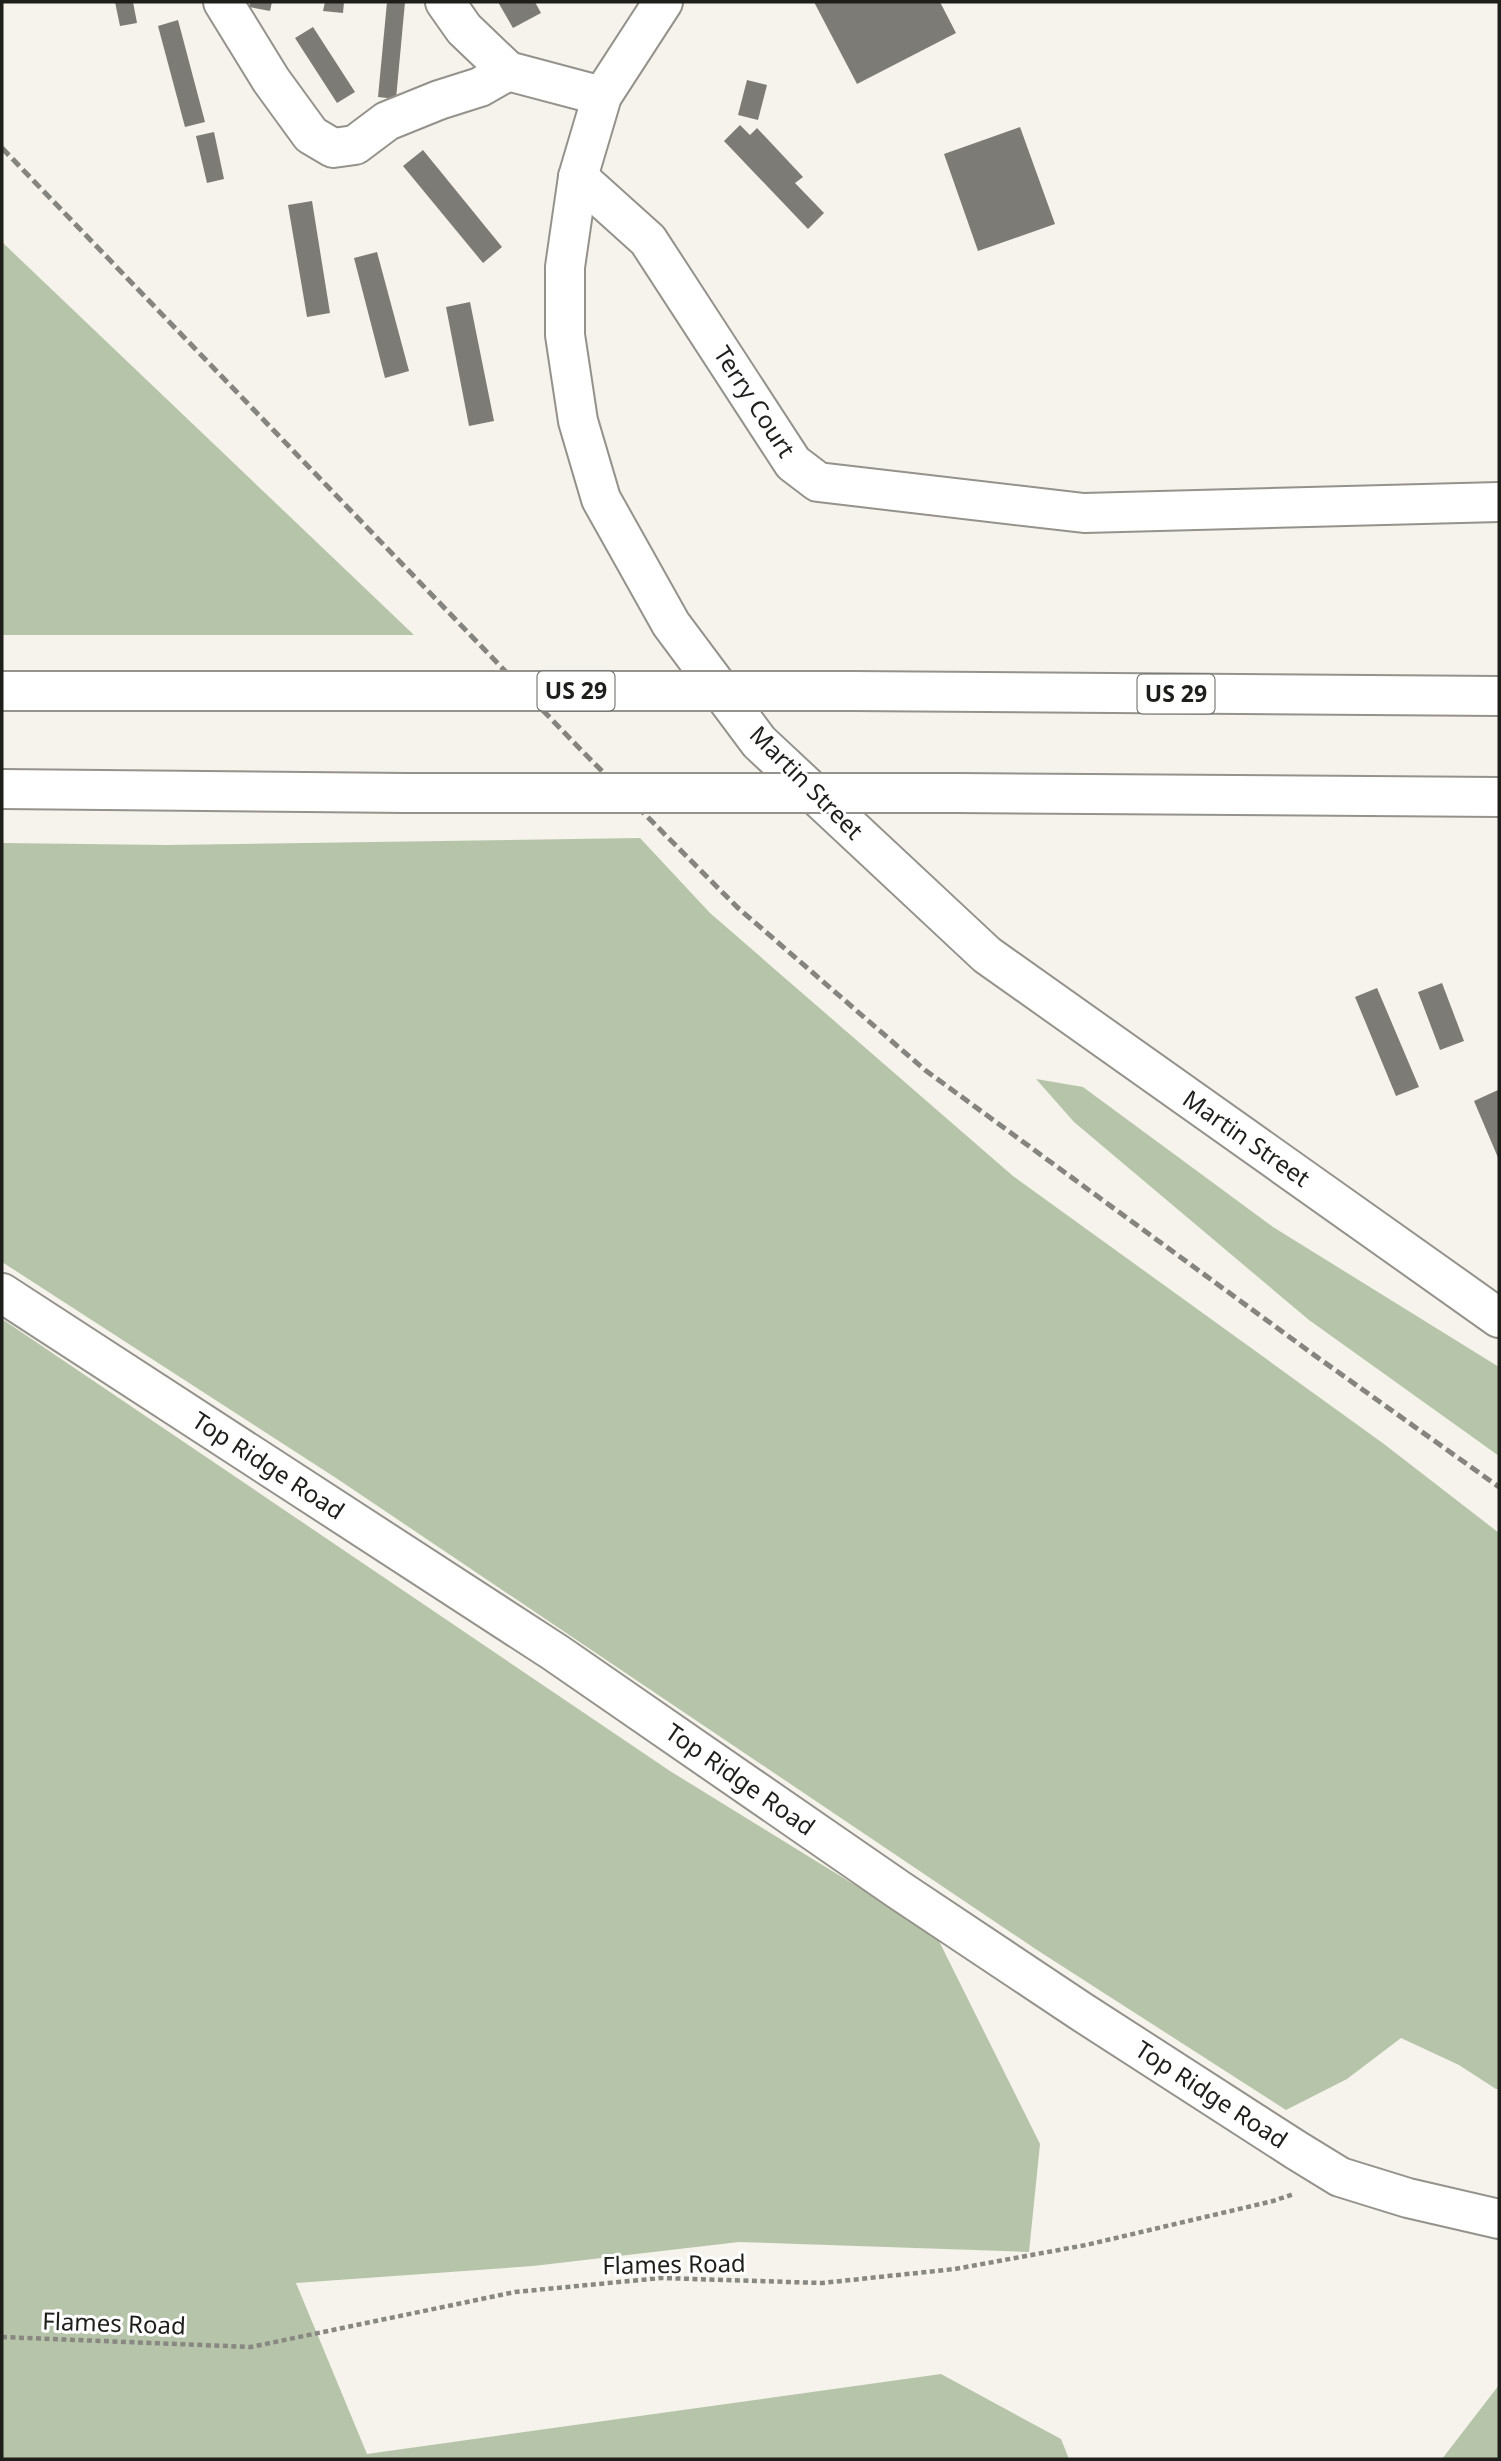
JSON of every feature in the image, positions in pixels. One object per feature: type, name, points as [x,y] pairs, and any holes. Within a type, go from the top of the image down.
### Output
[{"type":"main road","points":[[223,2],[271,80],[311,135],[333,148],[355,145],[387,121],[480,87],[508,71]]},
{"type":"main road","points":[[445,2],[464,29],[508,71],[602,96]]},
{"type":"main road","name":"Martin Street","points":[[663,2],[602,96],[578,177],[565,267],[565,335],[578,421],[601,499],[671,624],[759,741],[987,956],[1499,1318]]},
{"type":"main road","name":"Terry Court","points":[[578,177],[648,240],[793,463],[818,482],[1084,513],[1499,502]]},
{"type":"main road","name":"US 29","points":[[2,691],[852,691],[1499,696]]},
{"type":"main road","points":[[2,789],[1499,797]]},
{"type":"main road","name":"Top Ridge Road","points":[[2,1293],[556,1653],[1082,2012],[1340,2177],[1408,2198],[1499,2219]]},
{"type":"path","name":"Flames Road","points":[[2,2337],[251,2347],[515,2292],[661,2278],[821,2283],[955,2269],[1086,2245],[1199,2219],[1273,2201],[1340,2177]]},
{"type":"green space","points":[[2,242],[414,635],[2,635]]},
{"type":"green space","points":[[640,838],[710,913],[1013,1176],[1384,1444],[1499,1533],[1499,2089],[1459,2065],[1401,2038],[1347,2079],[1286,2110],[1037,1950],[336,1478],[2,1262],[2,843],[167,845]]},
{"type":"green space","points":[[1036,1079],[1083,1087],[1273,1227],[1499,1367],[1499,1456],[1309,1320],[1074,1122]]},
{"type":"green space","points":[[2,1319],[670,1771],[936,1935],[1040,2144],[1029,2252],[739,2242],[533,2266],[296,2283],[367,2454],[941,2374],[1061,2439],[1069,2459],[2,2459]]},
{"type":"green space","points":[[1499,2385],[1499,2459],[1442,2459]]},
{"type":"building","points":[[115,2],[133,2],[137,23],[120,26]]},
{"type":"building","points":[[250,2],[272,2],[270,11],[249,7]]},
{"type":"building","points":[[325,2],[344,2],[343,13],[323,11]]},
{"type":"building","points":[[387,2],[405,2],[396,99],[378,97]]},
{"type":"building","points":[[498,2],[535,2],[541,13],[513,28]]},
{"type":"building","points":[[814,2],[940,2],[956,33],[857,84]]},
{"type":"building","points":[[178,20],[205,122],[185,127],[158,26]]},
{"type":"building","points":[[313,27],[355,92],[337,103],[295,38]]},
{"type":"building","points":[[747,80],[767,85],[758,120],[738,115]]},
{"type":"building","points":[[740,125],[750,135],[757,128],[803,177],[795,183],[824,213],[808,229],[724,141]]},
{"type":"building","points":[[1020,127],[1055,224],[978,251],[944,154]]},
{"type":"building","points":[[214,132],[224,179],[207,183],[196,136]]},
{"type":"building","points":[[423,150],[502,247],[483,263],[403,166]]},
{"type":"building","points":[[312,201],[330,313],[307,317],[288,205]]},
{"type":"building","points":[[377,252],[409,371],[385,378],[354,258]]},
{"type":"building","points":[[470,302],[494,421],[469,426],[446,307]]},
{"type":"building","points":[[1442,983],[1464,1041],[1440,1050],[1418,992]]},
{"type":"building","points":[[1377,988],[1419,1087],[1396,1096],[1355,997]]},
{"type":"building","points":[[1498,1090],[1499,1093],[1499,1160],[1474,1101]]},
{"type":"railway","points":[[2,148],[583,752],[737,907],[925,1070],[1499,1487]]}]
